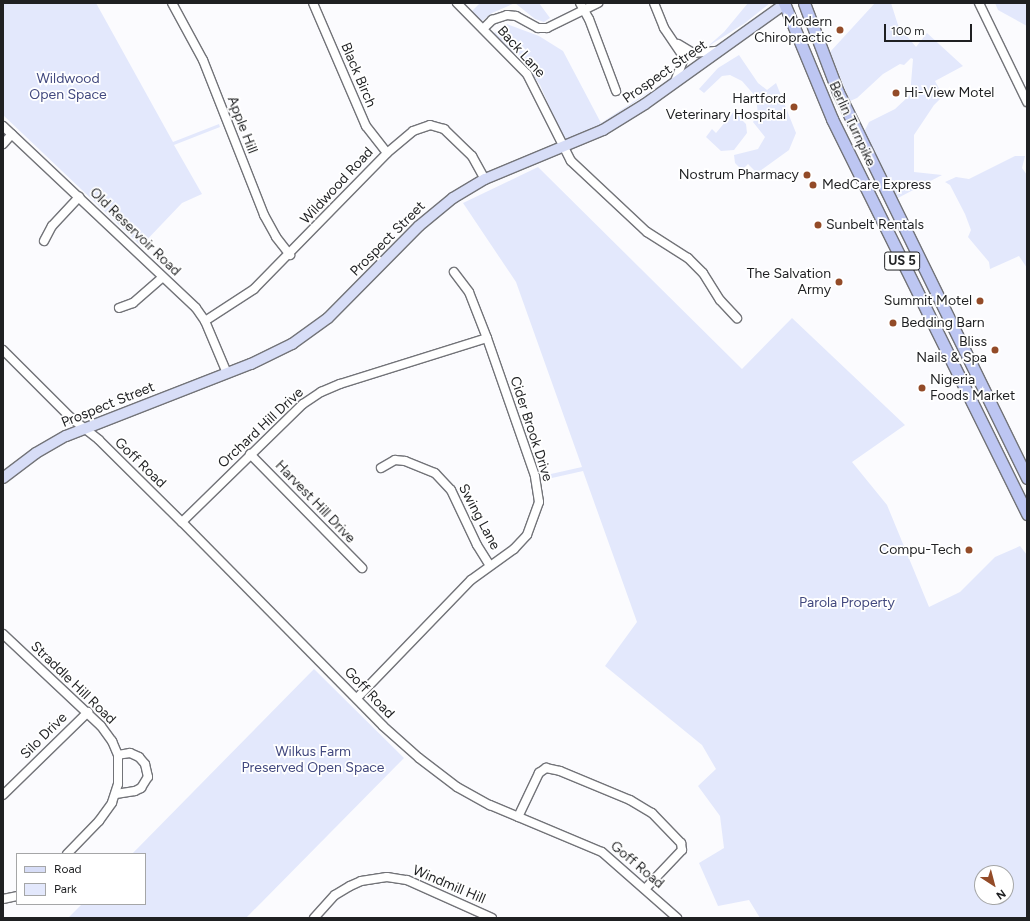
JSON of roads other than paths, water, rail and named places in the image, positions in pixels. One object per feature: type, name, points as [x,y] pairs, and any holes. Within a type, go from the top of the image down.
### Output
[{"type":"highway","name":"Berlin Turnpike","points":[[785,3],[822,98],[1027,514]]},
{"type":"highway","name":"Berlin Turnpike","points":[[804,3],[838,92],[894,203],[1027,478]]},
{"type":"highway","points":[[877,212],[894,203]]},
{"type":"main road","name":"Prospect Street","points":[[3,478],[45,447],[84,428],[272,355],[311,332],[336,311],[427,219],[453,198],[485,179],[563,149],[603,130],[675,82],[785,3]]},
{"type":"street","name":"Apple Hill","points":[[172,3],[203,60],[264,215],[276,237],[290,255]]},
{"type":"street","name":"Black Birch","points":[[313,3],[366,126],[387,153]]},
{"type":"street","name":"Back Lane","points":[[457,3],[533,82],[563,149],[576,167],[647,232],[688,258],[703,273],[720,300],[737,318]]},
{"type":"street","points":[[483,29],[492,20],[507,15],[516,16],[533,27],[547,28],[582,6],[598,3]]},
{"type":"street","points":[[654,3],[684,58],[675,82]]},
{"type":"street","points":[[979,3],[1027,102]]},
{"type":"street","points":[[582,6],[616,91]]},
{"type":"street","points":[[673,40],[693,53],[718,51]]},
{"type":"street","name":"Wildwood Road","points":[[205,321],[254,289],[290,255],[387,153],[413,131],[430,125],[444,129],[472,156],[485,179]]},
{"type":"street","name":"Old Reservoir Road","points":[[3,126],[162,278],[196,308],[205,321],[227,373]]},
{"type":"street","points":[[3,144],[12,134]]},
{"type":"street","points":[[44,241],[52,226],[79,197]]},
{"type":"street","name":"Cider Brook Drive","points":[[357,698],[471,580],[490,564],[514,549],[527,535],[538,502],[535,476],[486,338],[469,292],[454,272]]},
{"type":"street","points":[[119,308],[133,303],[162,278]]},
{"type":"street","name":"Orchard Hill Drive","points":[[182,522],[250,454],[303,404],[320,392],[340,384],[486,338]]},
{"type":"street","name":"Goff Road","points":[[3,350],[182,522],[357,698],[419,758],[451,782],[490,805],[602,852],[646,888],[677,918]]},
{"type":"street","name":"Harvest Hill Drive","points":[[250,454],[362,568]]},
{"type":"street","name":"Swing Lane","points":[[381,468],[395,460],[405,461],[435,473],[451,490],[477,545],[490,564]]},
{"type":"street","name":"Straddle Hill Road","points":[[3,634],[88,712],[107,734],[118,754],[120,767],[116,794],[108,811],[68,853]]},
{"type":"street","name":"Silo Drive","points":[[3,795],[88,712]]},
{"type":"street","points":[[116,794],[135,791],[141,788],[148,777],[145,764],[139,757],[130,753],[118,754]]},
{"type":"street","points":[[518,816],[539,773],[546,768],[615,792],[635,803],[652,813],[681,843],[682,850],[646,888]]},
{"type":"street","name":"Windmill Hill","points":[[314,918],[335,895],[350,886],[361,881],[387,877],[413,882],[492,918]]},
{"type":"street","points":[[3,900],[16,896]]},
{"type":"place","name":"Modern Chiropractic","points":[[840,30]]},
{"type":"place","name":"Hi-View Motel","points":[[896,93]]},
{"type":"place","name":"Hartford Veterinary Hospital","points":[[794,107]]},
{"type":"place","name":"Nostrum Pharmacy","points":[[807,175]]},
{"type":"place","name":"MedCare Express","points":[[813,185]]},
{"type":"place","name":"Sunbelt Rentals","points":[[818,225]]},
{"type":"place","name":"The Salvation Army","points":[[839,282]]},
{"type":"place","name":"Summit Motel","points":[[980,301]]},
{"type":"place","name":"Bedding Barn","points":[[893,323]]},
{"type":"place","name":"Bliss Nails & Spa","points":[[995,350]]},
{"type":"place","name":"Nigeria Foods Market","points":[[922,388]]},
{"type":"place","name":"Compu-Tech","points":[[969,550]]},
{"type":"park label","name":"Wildwood Open Space","points":[[68,88]]},
{"type":"park label","name":"Parola Property","points":[[847,603]]},
{"type":"park label","name":"Wilkus Farm Preserved Open Space","points":[[313,760]]}]
